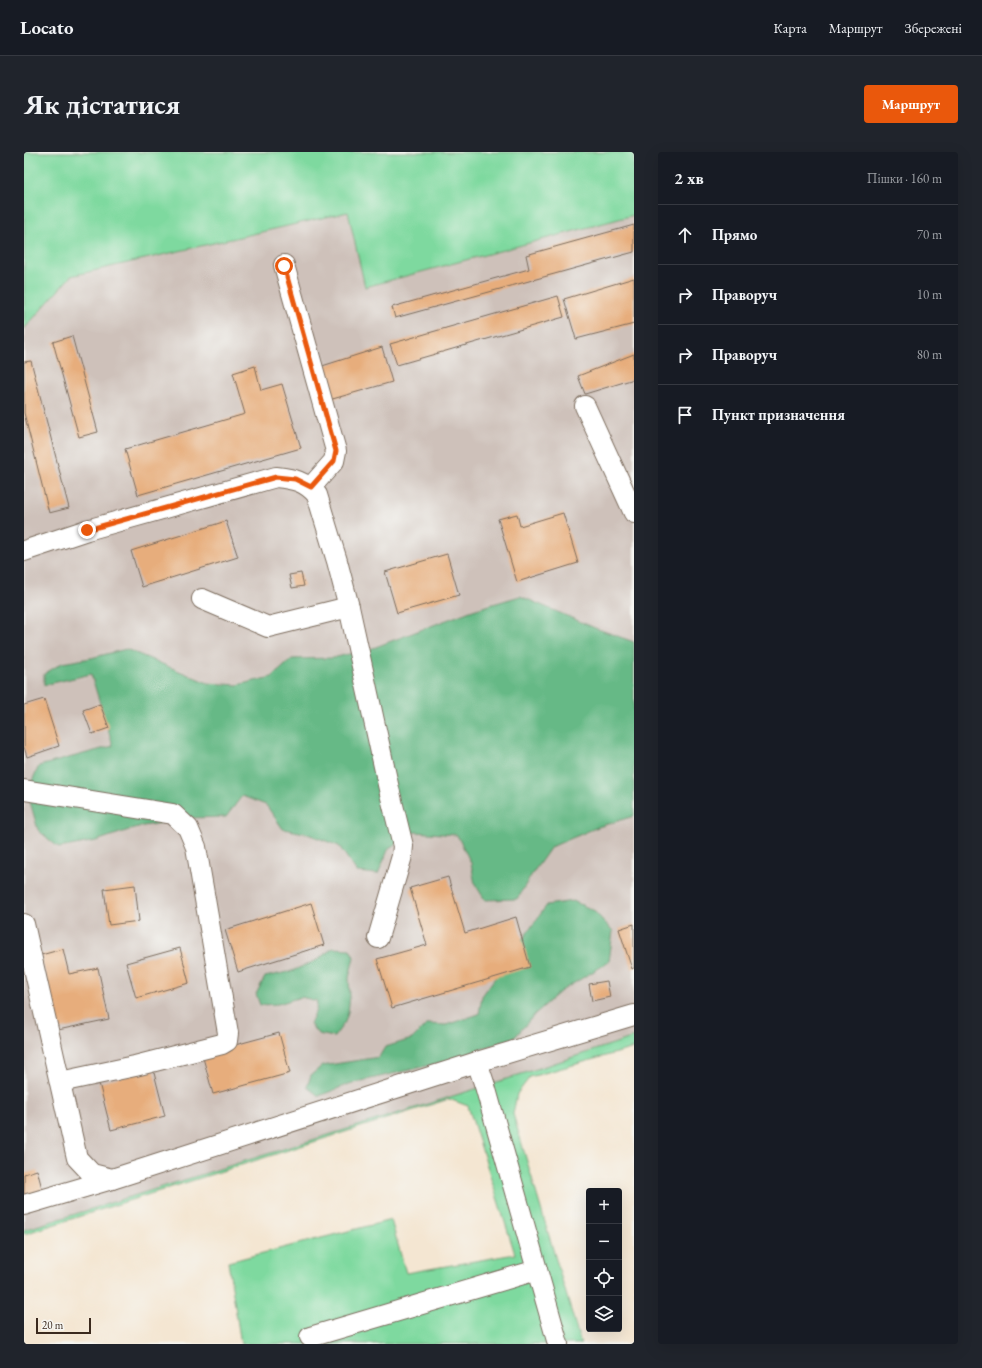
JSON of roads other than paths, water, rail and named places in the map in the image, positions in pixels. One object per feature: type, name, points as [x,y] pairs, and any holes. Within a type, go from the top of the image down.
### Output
[{"type":"street","points":[[284,266],[336,451],[334,461],[311,487]]},
{"type":"street","points":[[585,406],[634,513]]},
{"type":"street","points":[[24,551],[87,530],[276,477],[295,479],[311,487],[317,495],[349,607],[403,846],[402,856],[378,938]]},
{"type":"street","points":[[202,599],[268,627],[349,607]]},
{"type":"street","points":[[24,790],[173,814],[188,828],[196,847],[228,1033],[227,1041],[222,1044],[135,1066],[60,1082]]},
{"type":"street","points":[[24,924],[77,1158],[92,1174],[112,1179]]},
{"type":"street","points":[[24,1205],[112,1179],[477,1062],[634,1015]]},
{"type":"street","points":[[477,1062],[558,1344]]},
{"type":"street","points":[[310,1337],[537,1270]]}]
